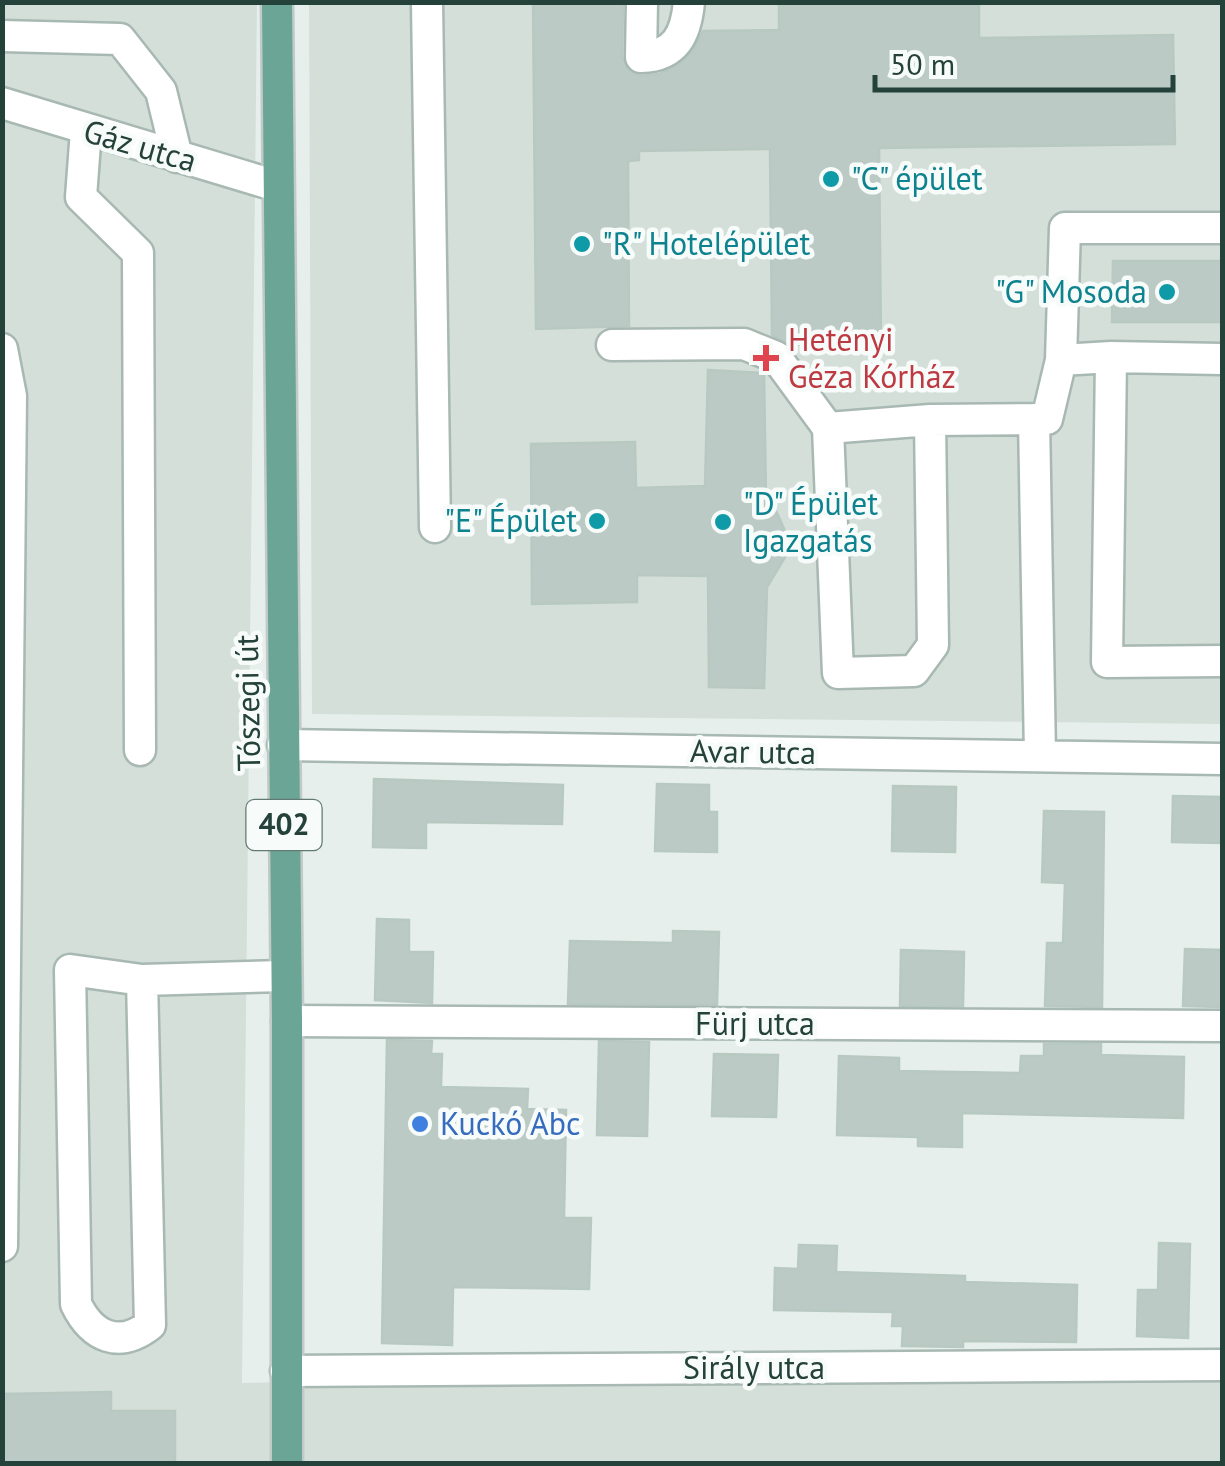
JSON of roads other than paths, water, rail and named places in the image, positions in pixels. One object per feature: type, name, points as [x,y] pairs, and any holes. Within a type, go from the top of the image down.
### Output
[{"type":"main road","name":"Tószegi út","points":[[277,2],[287,1464]]},
{"type":"street","points":[[427,2],[435,527]]},
{"type":"street","points":[[642,2],[641,58],[658,57],[671,49],[687,24],[689,2]]},
{"type":"street","points":[[2,36],[120,39],[162,90],[178,157]]},
{"type":"street","name":"Gáz utca","points":[[2,103],[277,186]]},
{"type":"street","points":[[86,130],[80,197],[138,253],[140,750]]},
{"type":"street","points":[[828,428],[930,420],[1047,419],[1061,360],[1065,228],[1222,228]]},
{"type":"street","points":[[612,344],[744,344],[776,358],[828,428],[838,673],[914,671],[933,645],[930,420]]},
{"type":"street","points":[[2,349],[11,396],[2,1246]]},
{"type":"street","points":[[1111,357],[1107,662],[1222,661]]},
{"type":"street","points":[[1061,360],[1222,358]]},
{"type":"street","points":[[1034,419],[1040,755]]},
{"type":"street","name":"Avar utca","points":[[283,745],[1222,759]]},
{"type":"street","points":[[142,980],[150,1325],[136,1336],[125,1338],[111,1337],[84,1322],[76,1304],[70,970],[142,980],[285,976]]},
{"type":"street","name":"Fürj utca","points":[[286,1021],[1222,1026]]},
{"type":"street","name":"Sirály utca","points":[[286,1371],[1222,1365]]},
{"type":"place","name":"\"C\" épület","points":[[831,179]]},
{"type":"place","name":"\"R\" Hotelépület","points":[[582,244]]},
{"type":"place","name":"\"G\" Mosoda","points":[[1167,292]]},
{"type":"place","name":"Hetényi Géza Kórház","points":[[766,358]]},
{"type":"place","name":"\"E\" Épület","points":[[597,521]]},
{"type":"place","name":"\"D\" Épület Igazgatás","points":[[723,522]]},
{"type":"place","name":"Kuckó Abc","points":[[420,1124]]}]
